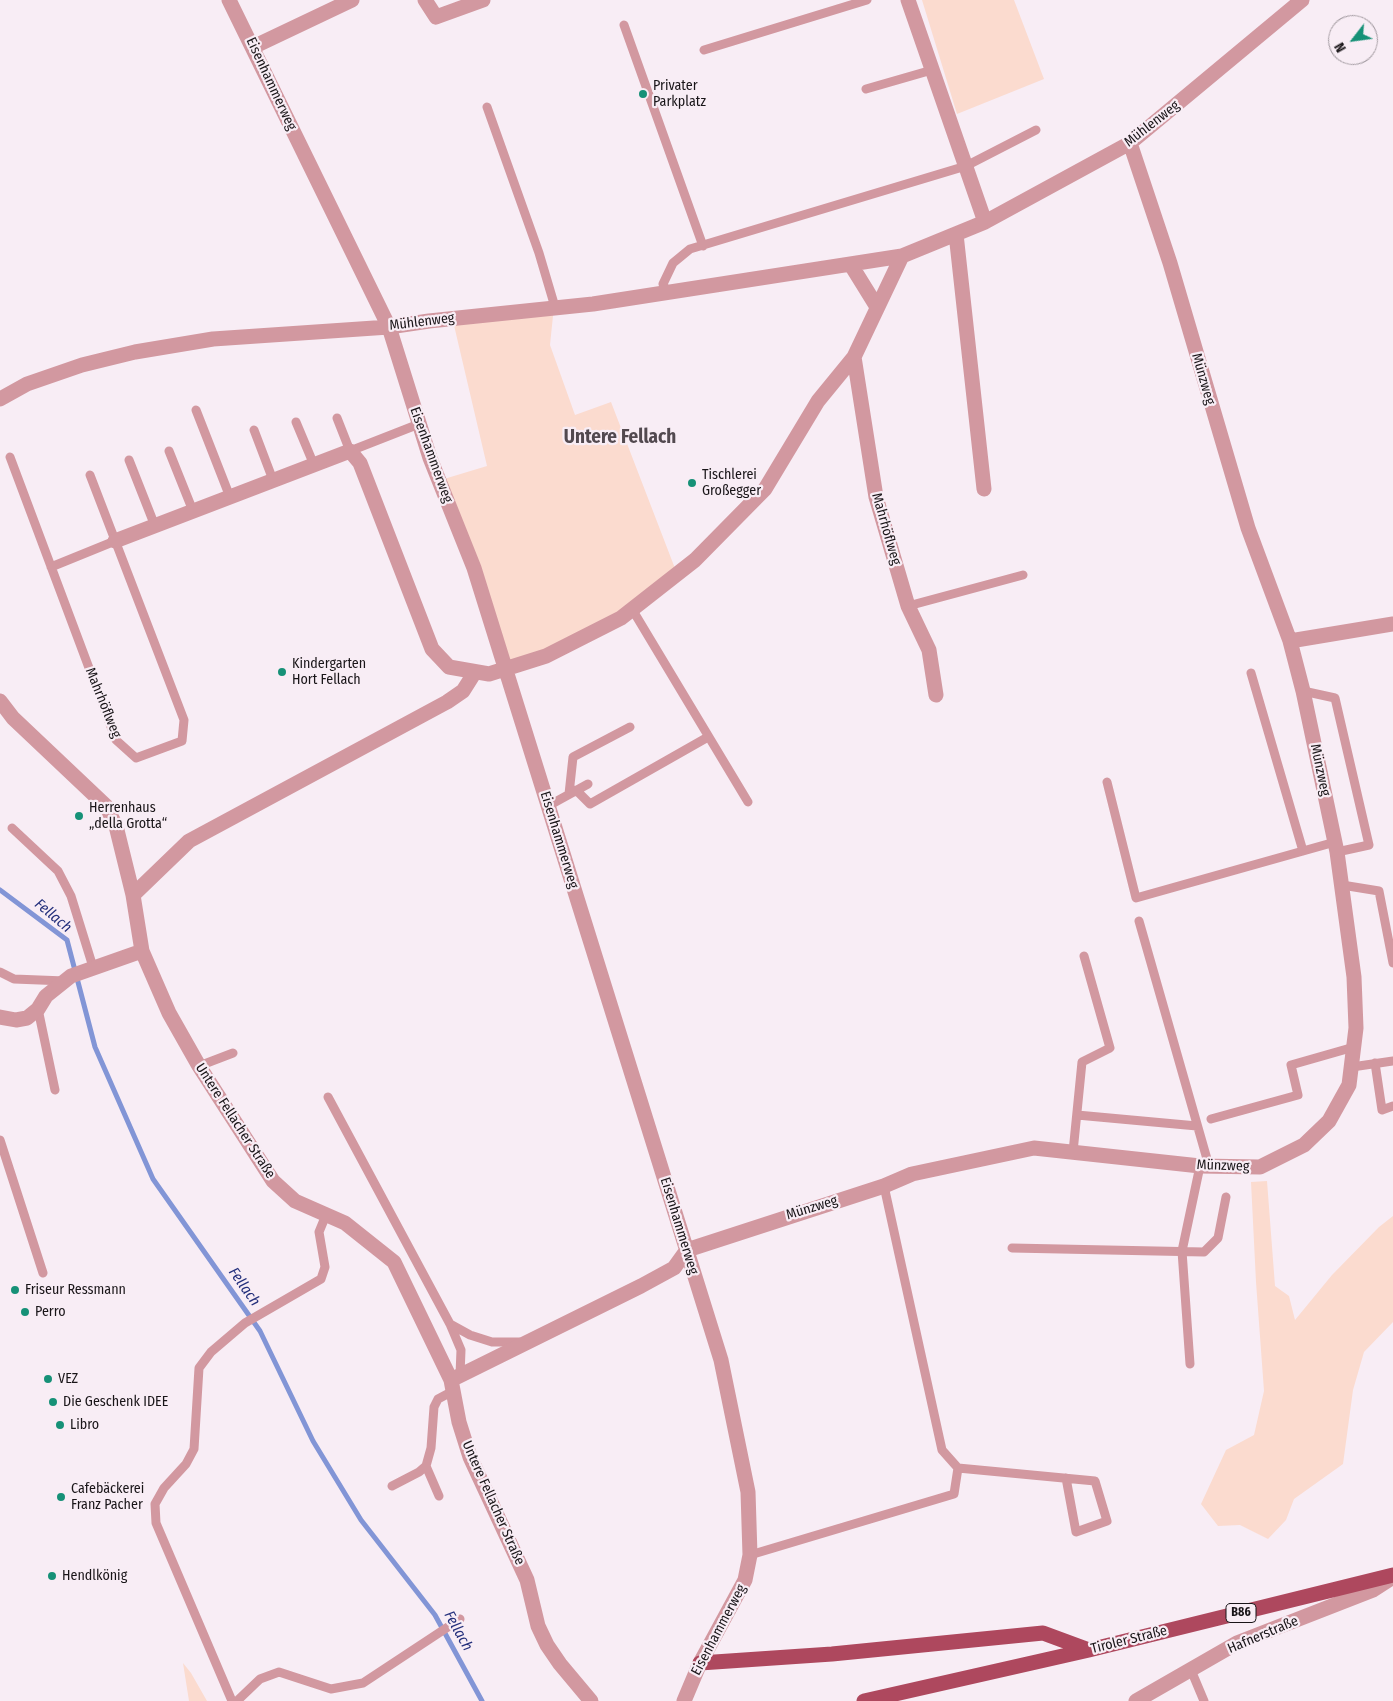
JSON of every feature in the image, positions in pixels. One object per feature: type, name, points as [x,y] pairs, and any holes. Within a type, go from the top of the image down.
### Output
[{"type":"main road","name":"Tiroler Straße","points":[[864,1701],[1089,1650],[1393,1576]]},
{"type":"main road","points":[[700,1662],[832,1654],[1043,1632],[1089,1650]]},
{"type":"street","name":"Eisenhammerweg","points":[[229,0],[388,327],[419,424],[474,568],[721,1360],[748,1492],[750,1555],[745,1580],[700,1662],[684,1701]]},
{"type":"street","points":[[253,47],[352,0]]},
{"type":"street","points":[[425,0],[436,17],[483,0]]},
{"type":"street","points":[[908,0],[985,222]]},
{"type":"street","name":"Mühlenweg","points":[[0,399],[27,384],[82,364],[135,352],[213,340],[388,327],[668,294],[902,256],[985,222],[1130,143],[1301,1]]},
{"type":"street","name":"Münzweg","points":[[687,1250],[884,1186],[912,1174],[1034,1148],[1204,1166],[1260,1167],[1304,1145],[1329,1121],[1348,1085],[1356,1028],[1354,977],[1336,847],[1303,690],[1290,642],[1248,528],[1170,263],[1130,143]]},
{"type":"street","points":[[956,234],[984,489]]},
{"type":"street","points":[[114,541],[350,451],[360,463],[432,649],[449,667],[489,674],[546,656],[621,618],[695,560],[765,489],[818,401],[854,357],[902,256]]},
{"type":"street","points":[[851,265],[877,307]]},
{"type":"street","name":"Mahrhöflweg","points":[[854,357],[876,497],[908,606],[929,650],[936,695]]},
{"type":"street","points":[[1290,642],[1393,624]]},
{"type":"street","points":[[133,895],[189,841],[447,702],[463,691],[475,672]]},
{"type":"street","name":"Untere Fellacher Straße","points":[[0,701],[13,718],[106,806],[116,826],[133,895],[142,951],[169,1013],[200,1066],[273,1181],[295,1201],[345,1223],[394,1262],[455,1382],[459,1422],[470,1457],[527,1580],[538,1626],[547,1645],[560,1664],[591,1701]]},
{"type":"street","points":[[0,1017],[16,1020],[27,1018],[38,1009],[46,996],[78,973],[142,951]]},
{"type":"street","points":[[455,1382],[529,1340],[674,1268],[687,1250]]},
{"type":"street","name":"Hafnerstraße","points":[[1136,1701],[1238,1643],[1373,1590],[1393,1576]]},
{"type":"lane","points":[[704,50],[867,0]]},
{"type":"lane","points":[[624,25],[703,246]]},
{"type":"lane","points":[[866,89],[932,70]]},
{"type":"lane","points":[[486,107],[539,253],[555,307]]},
{"type":"lane","points":[[668,294],[664,284],[673,263],[690,250],[966,166],[1036,130]]},
{"type":"lane","points":[[196,410],[230,497]]},
{"type":"lane","points":[[337,418],[350,451],[419,424]]},
{"type":"lane","points":[[296,422],[314,464]]},
{"type":"lane","points":[[254,430],[273,480]]},
{"type":"lane","points":[[169,450],[193,511]]},
{"type":"lane","name":"Mahrhöflweg","points":[[10,457],[116,740],[136,758],[182,741],[184,720],[90,475]]},
{"type":"lane","points":[[129,460],[154,526]]},
{"type":"lane","points":[[51,567],[114,541]]},
{"type":"lane","points":[[908,606],[1023,575]]},
{"type":"lane","points":[[632,609],[748,802]]},
{"type":"lane","points":[[1251,673],[1303,851]]},
{"type":"lane","points":[[1107,782],[1136,898],[1303,851],[1369,845],[1335,698],[1303,690]]},
{"type":"lane","points":[[572,792],[573,757],[630,727]]},
{"type":"lane","points":[[572,792],[590,804],[708,736]]},
{"type":"lane","points":[[548,806],[588,784]]},
{"type":"lane","points":[[0,972],[14,979],[78,973],[71,896],[58,871],[12,828]]},
{"type":"lane","points":[[1342,885],[1379,891],[1393,963]]},
{"type":"lane","points":[[1139,921],[1197,1126],[1204,1166],[1182,1251],[1190,1364]]},
{"type":"lane","points":[[1073,1152],[1082,1062],[1110,1048],[1084,956]]},
{"type":"lane","points":[[38,1009],[55,1090]]},
{"type":"lane","points":[[1211,1119],[1298,1095],[1291,1065],[1354,1047]]},
{"type":"lane","points":[[200,1066],[233,1053]]},
{"type":"lane","points":[[1352,1066],[1393,1060]]},
{"type":"lane","points":[[1375,1063],[1382,1110],[1393,1106]]},
{"type":"lane","points":[[328,1097],[450,1324],[461,1350],[455,1382],[438,1399],[434,1407],[431,1448],[426,1466],[419,1472],[392,1486]]},
{"type":"lane","points":[[1077,1115],[1197,1126]]},
{"type":"lane","points":[[0,1140],[43,1273]]},
{"type":"lane","points":[[884,1186],[942,1450],[958,1468],[1066,1478],[1095,1481],[1107,1521],[1076,1532],[1066,1478]]},
{"type":"lane","points":[[1012,1248],[1204,1252],[1218,1238],[1226,1198]]},
{"type":"lane","points":[[232,1701],[156,1523],[155,1504],[164,1488],[186,1464],[194,1449],[199,1368],[212,1352],[245,1323],[321,1279],[325,1267],[319,1232],[326,1215]]},
{"type":"lane","points":[[450,1324],[470,1335],[492,1342],[508,1343],[529,1340]]},
{"type":"lane","points":[[426,1466],[439,1496]]},
{"type":"lane","points":[[750,1555],[954,1494],[958,1468]]},
{"type":"lane","points":[[237,1701],[260,1679],[279,1672],[330,1689],[362,1683],[456,1621]]},
{"type":"lane","points":[[1191,1670],[1204,1701]]},
{"type":"shaded area","points":[[922,0],[1014,0],[1044,79],[957,114]]},
{"type":"shaded area","points":[[554,306],[550,345],[575,415],[611,402],[676,571],[619,614],[544,651],[509,663],[444,479],[487,466],[453,321]]},
{"type":"shaded area","points":[[1267,1181],[1275,1286],[1289,1296],[1295,1320],[1332,1275],[1379,1227],[1393,1216],[1393,1322],[1364,1352],[1353,1390],[1343,1464],[1294,1499],[1286,1520],[1268,1539],[1240,1525],[1218,1526],[1201,1504],[1226,1450],[1254,1435],[1264,1391],[1251,1182]]},
{"type":"shaded area","points":[[183,1663],[191,1673],[207,1701],[189,1701]]},
{"type":"waterway","name":"Fellach","points":[[0,890],[67,940],[95,1047],[153,1179],[260,1331],[313,1441],[361,1520],[435,1615],[482,1701]]},
{"type":"place","name":"Privater Parkplatz","points":[[643,94]]},
{"type":"place","name":"Tischlerei Großegger","points":[[692,483]]},
{"type":"place","name":"Kindergarten Hort Fellach","points":[[282,672]]},
{"type":"place","name":"Herrenhaus „della Grotta“","points":[[79,816]]},
{"type":"place","name":"Friseur Ressmann","points":[[15,1290]]},
{"type":"place","name":"Perro","points":[[25,1312]]},
{"type":"place","name":"VEZ","points":[[48,1379]]},
{"type":"place","name":"Die Geschenk IDEE","points":[[53,1402]]},
{"type":"place","name":"Libro","points":[[60,1425]]},
{"type":"place","name":"Cafebäckerei Franz Pacher","points":[[61,1497]]},
{"type":"place","name":"Hendlkönig","points":[[52,1576]]},
{"type":"district","name":"Untere Fellach","points":[[620,438]]}]
